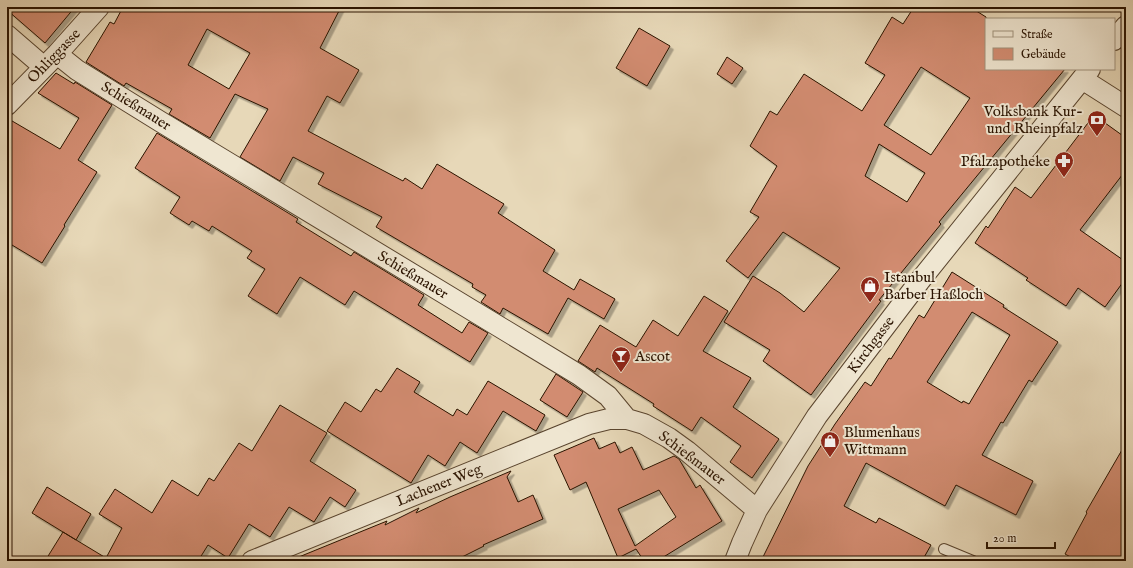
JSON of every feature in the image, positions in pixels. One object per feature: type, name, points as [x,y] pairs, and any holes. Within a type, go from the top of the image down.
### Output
[{"type":"street","name":"Ohliggasse","points":[[7,104],[50,61],[99,7]]},
{"type":"street","points":[[1115,39],[1126,26]]},
{"type":"street","name":"Schießmauer","points":[[7,35],[50,61],[77,70],[579,375],[608,396],[627,418],[644,424],[669,438],[757,510]]},
{"type":"street","points":[[1086,74],[1126,107]]},
{"type":"street","name":"Kirchgasse","points":[[735,561],[757,510],[817,416],[922,278],[1086,74]]},
{"type":"street","name":"Lachener Weg","points":[[252,561],[589,424],[609,419],[627,418]]},
{"type":"lane","points":[[944,549],[973,561]]},
{"type":"building","points":[[7,7],[75,7],[45,43],[7,10]]},
{"type":"building","points":[[123,7],[341,7],[320,48],[359,70],[340,103],[327,96],[308,131],[403,181],[405,178],[422,189],[437,164],[504,204],[498,213],[555,250],[543,271],[574,290],[580,279],[615,299],[604,319],[568,298],[548,334],[503,308],[500,314],[481,302],[486,295],[472,287],[473,284],[376,227],[382,217],[318,184],[324,173],[293,157],[280,181],[240,157],[268,109],[235,94],[210,138],[169,114],[172,109],[126,83],[124,86],[86,62],[110,22],[114,24]],"holes":[[[207,29],[250,53],[229,89],[188,65]]]},
{"type":"building","points":[[914,7],[970,7],[986,17],[985,70],[1064,70],[939,222],[941,224],[879,300],[881,301],[811,395],[763,361],[770,350],[724,322],[753,276],[780,293],[804,312],[840,268],[783,232],[748,278],[726,261],[759,217],[750,212],[777,166],[750,146],[770,111],[777,115],[804,74],[862,111],[885,75],[865,63],[892,17],[903,24]],"holes":[[[921,67],[970,98],[931,155],[884,125]],[[879,144],[925,173],[907,202],[865,176]]]},
{"type":"building","points":[[639,28],[670,46],[647,86],[616,68]]},
{"type":"building","points":[[727,57],[743,68],[732,84],[717,74]]},
{"type":"building","points":[[56,73],[74,84],[75,82],[112,105],[78,160],[97,172],[42,263],[7,242],[7,118],[60,149],[79,118],[38,93]]},
{"type":"building","points":[[1094,115],[1126,138],[1126,170],[1080,230],[1126,262],[1126,278],[1105,307],[1078,288],[1066,306],[1026,280],[1028,278],[975,243],[986,226],[988,228],[1015,187],[1031,198]]},
{"type":"building","points":[[157,133],[298,219],[296,222],[351,256],[354,252],[424,295],[418,305],[462,333],[469,322],[488,333],[470,362],[354,291],[345,305],[300,277],[277,314],[248,296],[265,269],[247,258],[252,251],[212,226],[209,231],[192,221],[189,225],[170,213],[180,197],[135,168]]},
{"type":"building","points":[[952,272],[1058,342],[1032,382],[1029,380],[1003,423],[1001,422],[982,455],[1033,481],[1016,515],[956,485],[945,506],[866,463],[844,506],[876,523],[879,518],[931,545],[922,561],[761,561],[808,466],[835,424],[865,382],[871,386],[889,358],[891,359],[919,315],[924,318]],"holes":[[[972,312],[1010,335],[969,404],[963,401],[962,403],[927,382]]]},
{"type":"building","points":[[704,296],[728,311],[703,351],[751,378],[733,407],[779,439],[752,478],[730,462],[741,446],[701,417],[692,431],[653,406],[654,404],[597,368],[595,372],[578,361],[600,325],[636,347],[653,320],[678,336]]},
{"type":"building","points":[[397,368],[420,382],[414,392],[453,416],[457,409],[467,415],[488,381],[545,415],[536,431],[503,411],[477,453],[460,442],[445,466],[428,455],[411,483],[327,431],[345,402],[361,412],[376,389],[381,392]]},
{"type":"building","points":[[556,374],[583,392],[567,417],[540,400]]},
{"type":"building","points":[[280,405],[327,433],[310,461],[356,490],[345,507],[330,497],[314,522],[289,507],[270,537],[249,524],[228,558],[208,545],[198,561],[45,561],[63,532],[106,558],[122,528],[99,514],[115,489],[152,513],[172,480],[198,496],[209,478],[214,481],[239,443],[252,451]]},
{"type":"building","points":[[594,438],[599,449],[615,442],[620,453],[632,447],[643,470],[674,456],[679,459],[696,488],[700,485],[722,521],[657,561],[644,561],[636,549],[618,558],[586,482],[570,490],[554,455]],"holes":[[[659,490],[676,517],[635,546],[618,509]]]},
{"type":"building","points":[[1126,443],[1126,561],[1078,561],[1065,554],[1087,513],[1086,512]]},
{"type":"building","points":[[511,471],[507,477],[518,502],[533,495],[543,519],[483,545],[484,546],[454,561],[289,561],[387,521],[385,525],[419,508],[416,513]]},
{"type":"building","points":[[47,487],[91,514],[76,540],[32,513]]},
{"type":"place","name":"Volksbank Kur- und Rheinpfalz","points":[[1097,137]]},
{"type":"place","name":"Pfalzapotheke","points":[[1064,178]]},
{"type":"place","name":"Istanbul Barber Haßloch","points":[[870,303]]},
{"type":"place","name":"Ascot","points":[[621,373]]},
{"type":"place","name":"Blumenhaus Wittmann","points":[[830,458]]}]
